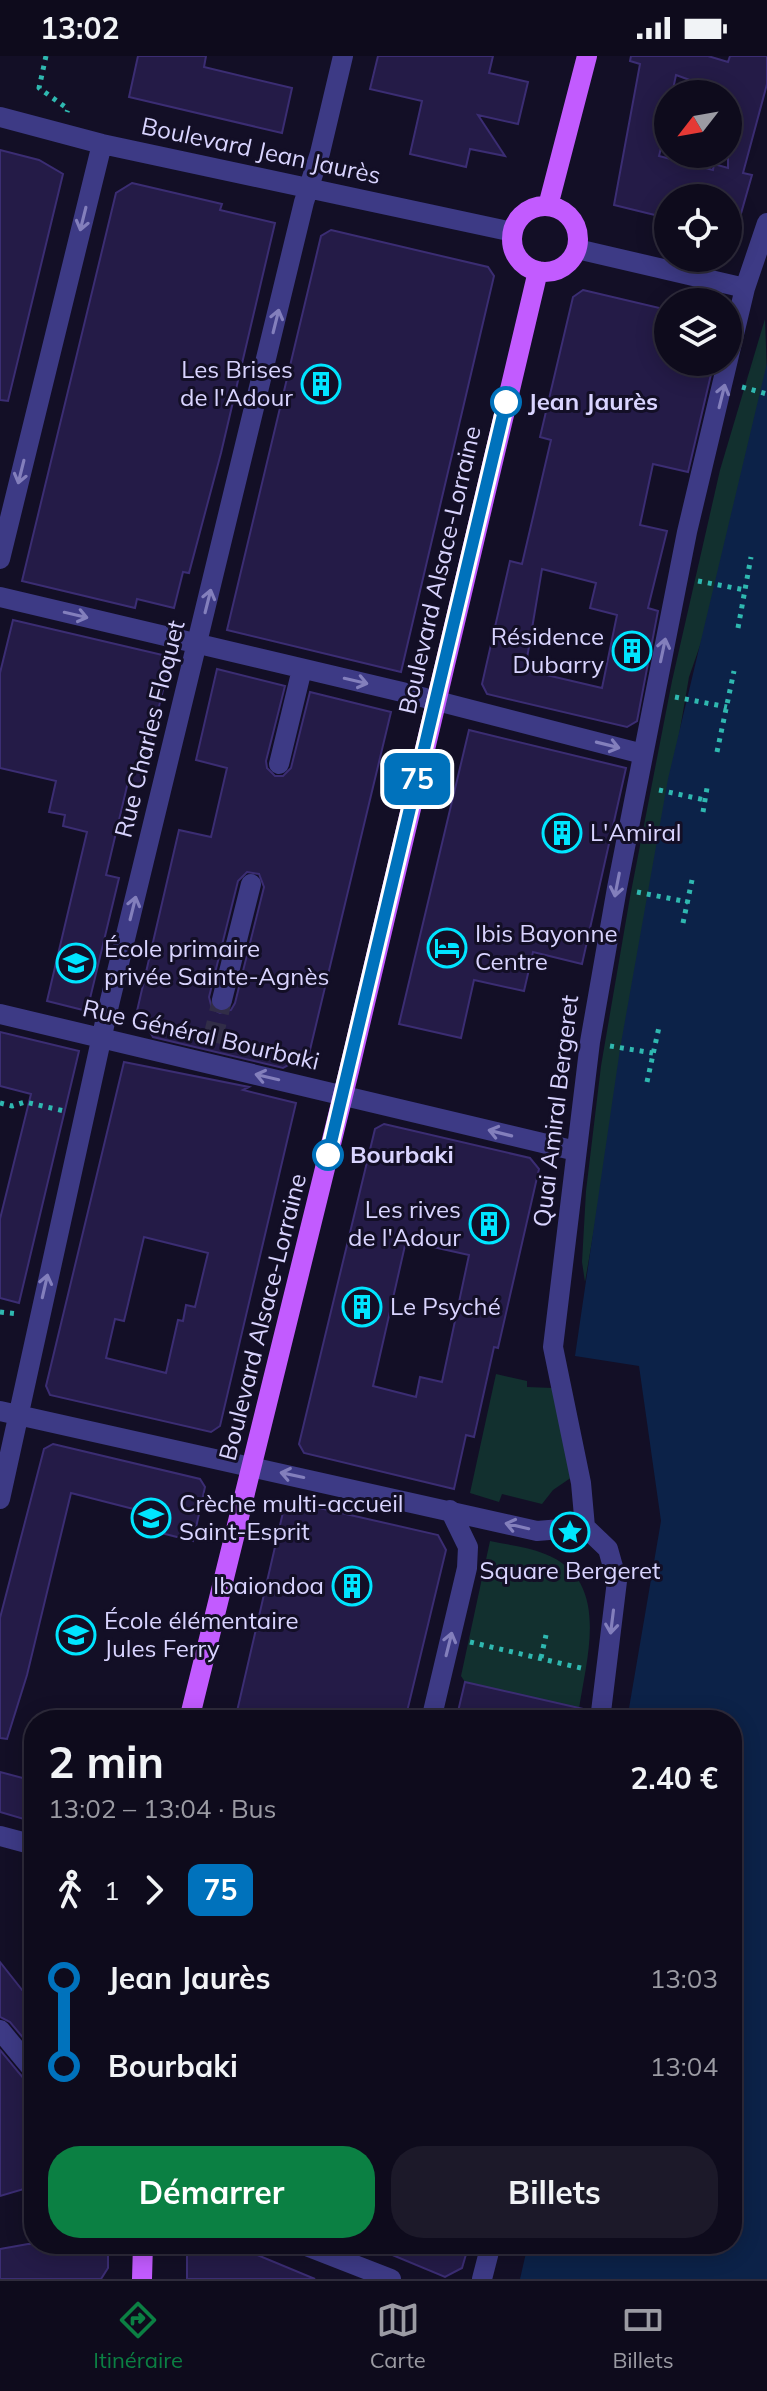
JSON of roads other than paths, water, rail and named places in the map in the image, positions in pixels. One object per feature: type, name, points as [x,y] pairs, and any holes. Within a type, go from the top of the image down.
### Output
[{"type":"main road","points":[[548,206],[587,56]]},
{"type":"main road","points":[[548,206],[563,211],[573,222],[578,236],[577,249],[565,266],[538,271],[521,261],[515,253],[513,232],[525,212],[548,206]]},
{"type":"main road","name":"Boulevard Alsace-Lorraine","points":[[192,1710],[343,1096],[538,271]]},
{"type":"main road","points":[[142,2279],[143,2254]]},
{"type":"street","name":"Rue Charles Floquet","points":[[0,1499],[10,1414],[28,1362],[101,1038],[308,186],[320,153],[343,56]]},
{"type":"street","name":"Boulevard Jean Jaurès","points":[[0,117],[102,144],[513,232]]},
{"type":"street","points":[[0,559],[102,144]]},
{"type":"street","name":"Quai Amiral Bergeret","points":[[585,1527],[581,1483],[553,1347],[590,1042],[678,577],[745,288],[767,223]]},
{"type":"street","points":[[577,249],[745,288]]},
{"type":"street","points":[[0,597],[435,700],[643,754]]},
{"type":"street","points":[[279,764],[302,669]]},
{"type":"street","points":[[222,1000],[251,884]]},
{"type":"street","name":"Rue Général Bourbaki","points":[[0,1014],[576,1151]]},
{"type":"street","points":[[207,1063],[212,1042]]},
{"type":"street","points":[[10,1414],[537,1531],[585,1527],[608,1549],[617,1581],[601,1710]]},
{"type":"street","points":[[433,1710],[467,1568],[468,1547],[450,1510]]},
{"type":"street","points":[[0,1836],[24,1842]]},
{"type":"street","points":[[0,2030],[24,2059]]},
{"type":"street","points":[[329,2254],[391,2279]]},
{"type":"street","points":[[482,2279],[488,2254]]},
{"type":"water","points":[[767,363],[767,2279],[520,2279],[526,2254],[742,2254],[742,1710],[629,1710],[661,1521],[639,1366],[575,1356],[620,1049],[668,779]]},
{"type":"tunnel","points":[[212,1042],[222,1000]]},
{"type":"place","name":"Les Brises de l'Adour","points":[[321,384]]},
{"type":"place","name":"Jean Jaurès","points":[[506,402]]},
{"type":"place","name":"Résidence Dubarry","points":[[632,651]]},
{"type":"place","name":"L'Amiral","points":[[562,833]]},
{"type":"place","name":"Ibis Bayonne Centre","points":[[447,948]]},
{"type":"place","name":"École primaire privée Sainte-Agnès","points":[[76,963]]},
{"type":"place","name":"Bourbaki","points":[[328,1155]]},
{"type":"place","name":"Les rives de l'Adour","points":[[489,1224]]},
{"type":"place","name":"Le Psyché","points":[[362,1307]]},
{"type":"place","name":"Crèche multi-accueil Saint-Esprit","points":[[151,1518]]},
{"type":"place","name":"Square Bergeret","points":[[570,1532]]},
{"type":"place","name":"Ibaiondoa","points":[[352,1586]]},
{"type":"place","name":"École élémentaire Jules Ferry","points":[[76,1635]]}]
